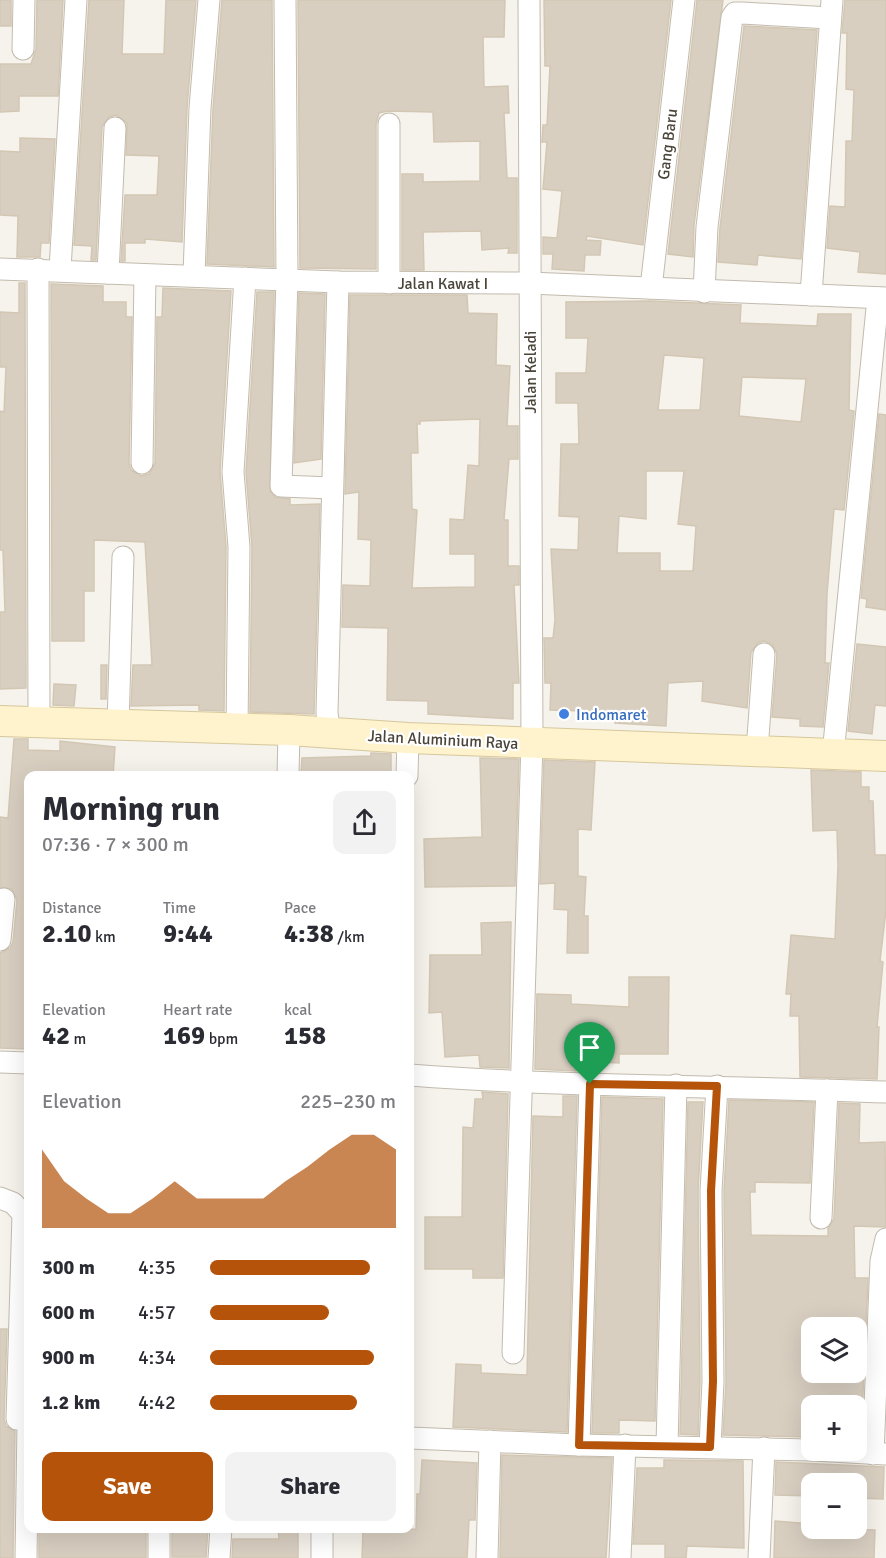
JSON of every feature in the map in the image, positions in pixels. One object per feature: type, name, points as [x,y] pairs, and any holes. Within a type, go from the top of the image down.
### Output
[{"type":"main road","name":"Jalan Aluminium Raya","points":[[0,721],[290,730],[408,738],[886,756]]},
{"type":"street","points":[[23,49],[24,0]]},
{"type":"street","points":[[60,269],[76,0]]},
{"type":"street","points":[[194,275],[200,108],[208,0]]},
{"type":"street","points":[[285,0],[287,278],[281,486],[332,488]]},
{"type":"street","name":"Jalan Keladi","points":[[513,1353],[524,1084],[532,743],[528,0]]},
{"type":"street","name":"Gang Baru","points":[[651,288],[684,0]]},
{"type":"street","points":[[704,292],[707,227],[732,17],[735,13],[831,9],[811,296]]},
{"type":"street","points":[[389,124],[389,283]]},
{"type":"street","points":[[108,273],[115,128]]},
{"type":"street","name":"Jalan Kawat I","points":[[0,269],[60,269],[145,275],[287,278],[338,282],[529,283],[882,298]]},
{"type":"street","points":[[38,269],[39,722]]},
{"type":"street","points":[[142,463],[145,275]]},
{"type":"street","points":[[237,730],[239,547],[233,472],[245,278]]},
{"type":"street","points":[[330,734],[327,713],[338,282]]},
{"type":"street","points":[[833,754],[882,298]]},
{"type":"street","points":[[118,725],[123,556]]},
{"type":"street","points":[[757,751],[764,654]]},
{"type":"street","points":[[288,771],[290,730]]},
{"type":"street","points":[[407,771],[408,738]]},
{"type":"street","points":[[0,940],[4,900]]},
{"type":"street","points":[[0,1062],[24,1063]]},
{"type":"street","points":[[414,1075],[524,1084],[676,1085],[886,1092]]},
{"type":"street","points":[[579,1445],[590,1084]]},
{"type":"street","points":[[667,1446],[676,1085]]},
{"type":"street","points":[[710,1447],[713,1381],[711,1191],[717,1086]]},
{"type":"street","points":[[886,1086],[886,1098]]},
{"type":"street","points":[[821,1218],[827,1090]]},
{"type":"street","points":[[0,1198],[13,1203],[22,1214],[18,1420],[24,1524]]},
{"type":"street","points":[[879,1454],[881,1261],[886,1239]]},
{"type":"street","points":[[414,1438],[579,1445],[801,1450]]},
{"type":"street","points":[[487,1558],[489,1441]]},
{"type":"street","points":[[620,1558],[625,1445]]},
{"type":"street","points":[[759,1558],[764,1448]]},
{"type":"street","points":[[25,1533],[26,1558]]},
{"type":"street","points":[[159,1533],[159,1558]]},
{"type":"street","points":[[219,1558],[221,1533]]},
{"type":"street","points":[[322,1533],[322,1558]]},
{"type":"building","points":[[0,0],[11,0],[11,26],[0,26]]},
{"type":"building","points":[[37,0],[63,0],[58,96],[19,96],[19,111],[0,112],[0,64],[31,64],[36,49]]},
{"type":"building","points":[[89,0],[124,0],[122,54],[164,54],[166,0],[196,0],[187,107],[182,242],[145,239],[145,243],[125,243],[125,261],[121,261],[125,195],[157,195],[159,156],[126,155],[127,123],[116,115],[109,117],[102,127],[96,260],[91,260],[92,246],[74,245]]},
{"type":"building","points":[[222,0],[272,0],[274,267],[207,264],[213,109]]},
{"type":"building","points":[[298,0],[505,0],[504,37],[483,37],[484,87],[508,86],[509,113],[504,113],[507,178],[517,178],[517,253],[508,253],[509,248],[482,250],[481,231],[423,232],[424,270],[402,270],[402,174],[423,174],[423,182],[480,181],[480,141],[434,142],[433,112],[388,111],[379,113],[376,124],[376,269],[300,268]]},
{"type":"building","points":[[544,0],[671,0],[643,245],[587,236],[586,240],[601,241],[600,255],[585,255],[584,271],[552,269],[553,254],[543,254],[543,237],[557,238],[562,191],[543,189],[547,142],[542,142],[543,125],[547,125],[550,66],[545,66]]},
{"type":"building","points":[[697,0],[723,0],[694,225],[693,257],[668,254]]},
{"type":"building","points":[[845,0],[886,0],[886,274],[858,272],[860,252],[827,248],[830,206],[845,207],[846,141],[852,141],[854,90],[846,89],[847,33],[842,33]]},
{"type":"building","points":[[744,26],[817,30],[801,259],[758,255],[757,265],[718,262]]},
{"type":"building","points":[[20,138],[55,139],[49,243],[41,243],[40,257],[17,257],[18,216],[0,215],[0,151],[20,152]]},
{"type":"building","points":[[19,283],[25,283],[26,688],[0,689],[0,612],[5,612],[3,550],[0,550],[0,411],[4,412],[6,367],[0,367],[0,312],[19,313]]},
{"type":"building","points":[[51,284],[103,286],[103,302],[126,302],[126,317],[132,317],[129,463],[131,470],[141,476],[149,474],[155,463],[157,317],[162,317],[163,288],[231,291],[220,471],[226,547],[224,711],[199,710],[199,705],[131,706],[133,665],[152,665],[145,542],[94,540],[94,591],[84,591],[84,641],[52,641]]},
{"type":"building","points":[[257,292],[274,292],[270,491],[275,497],[290,499],[290,505],[320,504],[314,714],[250,712],[252,547],[246,472]]},
{"type":"building","points":[[299,293],[325,294],[321,459],[294,463]]},
{"type":"building","points":[[350,295],[467,295],[468,313],[497,314],[496,365],[510,366],[507,426],[518,426],[518,459],[509,459],[504,520],[508,520],[508,566],[519,566],[519,585],[514,585],[519,683],[513,683],[513,719],[428,714],[428,701],[387,700],[388,628],[342,627],[343,585],[370,586],[371,540],[358,539],[359,492],[345,494]],"holes":[[[480,419],[479,466],[468,465],[464,520],[450,519],[450,554],[475,554],[475,587],[412,588],[417,510],[412,509],[411,453],[418,453],[417,424],[420,424],[420,421]]]},
{"type":"building","points":[[651,301],[741,305],[740,323],[817,326],[818,314],[851,314],[849,410],[854,411],[844,510],[834,509],[827,594],[825,663],[829,663],[823,727],[800,726],[800,719],[772,717],[777,654],[772,644],[764,641],[758,643],[751,652],[747,708],[702,701],[703,681],[668,683],[666,726],[615,723],[616,712],[550,710],[551,683],[545,683],[544,638],[553,638],[555,620],[551,549],[578,550],[579,517],[559,516],[561,444],[579,444],[578,403],[556,403],[556,373],[586,373],[588,338],[566,338],[566,302]],"holes":[[[664,355],[704,358],[700,410],[658,410]],[[742,377],[806,379],[801,422],[739,416]],[[646,471],[684,471],[678,524],[696,526],[693,571],[660,571],[660,553],[617,553],[619,516],[646,519]]]},
{"type":"building","points":[[879,414],[886,415],[886,610],[866,607],[867,599],[861,598]]},
{"type":"building","points":[[857,644],[886,647],[886,706],[875,705],[872,734],[848,731]]},
{"type":"building","points":[[101,665],[107,665],[106,699],[101,699]]},
{"type":"building","points":[[54,684],[76,685],[74,706],[53,705]]},
{"type":"building","points":[[14,739],[28,739],[28,750],[60,751],[60,741],[115,747],[113,771],[24,771],[24,1049],[0,1048],[0,953],[10,948],[13,942],[17,900],[12,889],[0,887],[0,817],[8,818]]},
{"type":"building","points":[[371,753],[391,754],[391,771],[301,771],[302,758],[371,756]]},
{"type":"building","points":[[480,758],[519,759],[515,886],[425,887],[424,839],[482,837]]},
{"type":"building","points":[[544,760],[595,762],[591,830],[578,829],[578,876],[586,877],[584,916],[588,916],[588,953],[567,953],[568,910],[554,909],[555,883],[540,884]]},
{"type":"building","points":[[811,770],[861,772],[861,787],[869,787],[869,801],[873,801],[875,855],[886,855],[886,910],[880,961],[883,962],[877,1027],[879,1027],[877,1079],[800,1077],[799,1016],[790,1016],[791,994],[786,994],[791,935],[835,939],[838,866],[837,830],[813,831]]},
{"type":"building","points":[[511,922],[509,1068],[480,1067],[479,1055],[445,1057],[442,1012],[429,1013],[430,955],[482,955],[481,923]]},
{"type":"building","points":[[629,977],[669,977],[668,1054],[619,1054],[619,1063],[576,1061],[576,1071],[535,1069],[537,994],[571,995],[571,1004],[629,1007]]},
{"type":"building","points":[[482,1092],[508,1094],[503,1278],[473,1278],[473,1269],[425,1269],[425,1217],[462,1217],[463,1127],[473,1128],[475,1099],[483,1099]]},
{"type":"building","points":[[563,1096],[577,1096],[567,1432],[453,1427],[456,1364],[481,1365],[481,1373],[527,1375],[533,1116],[563,1117]]},
{"type":"building","points":[[602,1097],[663,1099],[655,1421],[619,1420],[619,1433],[592,1433]]},
{"type":"building","points":[[729,1100],[814,1102],[810,1183],[755,1182],[755,1192],[750,1192],[751,1235],[828,1236],[828,1228],[834,1219],[839,1103],[860,1104],[859,1143],[885,1142],[886,1227],[854,1226],[855,1278],[868,1278],[866,1317],[801,1317],[801,1383],[863,1383],[863,1395],[801,1395],[801,1437],[723,1435],[726,1382],[724,1191]]},
{"type":"building","points":[[688,1102],[703,1102],[698,1191],[700,1381],[698,1435],[680,1434]]},
{"type":"building","points":[[0,1329],[7,1329],[4,1419],[6,1426],[15,1431],[13,1558],[0,1558]]},
{"type":"building","points":[[502,1455],[612,1458],[606,1558],[500,1558]]},
{"type":"building","points":[[422,1460],[477,1463],[475,1520],[469,1520],[467,1558],[362,1558],[363,1533],[414,1533],[417,1494],[420,1494]]},
{"type":"building","points":[[664,1460],[743,1461],[744,1548],[687,1546],[686,1558],[665,1558],[665,1544],[633,1544],[637,1468],[664,1468]]},
{"type":"building","points":[[776,1462],[884,1467],[883,1499],[867,1498],[867,1473],[801,1473],[801,1496],[775,1495]]},
{"type":"building","points":[[775,1521],[801,1523],[801,1539],[867,1539],[867,1530],[875,1530],[874,1558],[774,1558]]},
{"type":"building","points":[[39,1533],[146,1533],[146,1558],[39,1558]]},
{"type":"building","points":[[172,1533],[208,1533],[206,1557],[172,1557]]},
{"type":"building","points":[[278,1533],[298,1533],[298,1558],[232,1558],[233,1539],[279,1539]]},
{"type":"place","name":"Indomaret","points":[[564,714]]},
{"type":"route","points":[[590,1084],[717,1086],[711,1191],[713,1381],[710,1447],[579,1445],[590,1084]]}]
